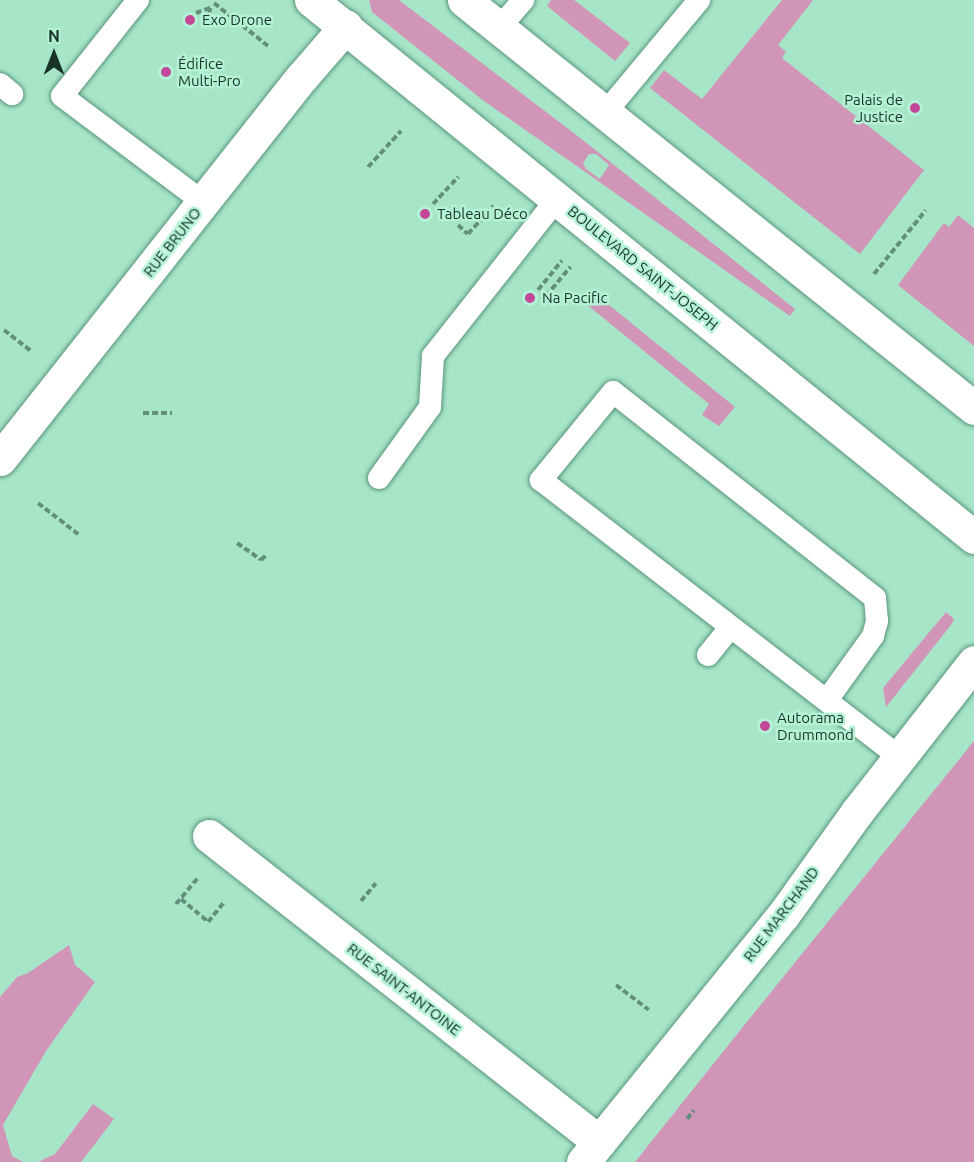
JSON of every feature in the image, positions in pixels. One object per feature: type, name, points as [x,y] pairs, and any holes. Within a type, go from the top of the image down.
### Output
[{"type":"street","name":"BOULEVARD SAINT-JOSEPH","points":[[311,0],[346,26],[974,537]]},
{"type":"street","points":[[464,0],[974,408]]},
{"type":"street","name":"RUE BRUNO","points":[[0,459],[203,202],[346,26]]},
{"type":"street","name":"RUE MARCHAND","points":[[591,1152],[784,914],[899,757],[974,662]]},
{"type":"street","name":"RUE SAINT-ANTOINE","points":[[209,836],[591,1152]]},
{"type":"lane","points":[[138,0],[62,96],[203,202]]},
{"type":"lane","points":[[499,28],[523,0]]},
{"type":"lane","points":[[605,113],[699,0]]},
{"type":"lane","points":[[379,478],[430,406],[433,356],[557,199]]},
{"type":"lane","points":[[827,700],[873,636],[877,621],[875,598],[613,392],[541,480],[899,757]]},
{"type":"lane","points":[[708,655],[731,627]]},
{"type":"path","points":[[195,13],[210,8],[215,2],[268,46]]},
{"type":"path","points":[[209,23],[210,8]]},
{"type":"path","points":[[368,167],[401,131]]},
{"type":"path","points":[[433,204],[458,177]]},
{"type":"path","points":[[458,225],[468,234],[494,206]]},
{"type":"path","points":[[874,274],[926,210]]},
{"type":"path","points":[[538,290],[562,260]]},
{"type":"path","points":[[546,296],[570,267]]},
{"type":"path","points":[[4,330],[31,351]]},
{"type":"path","points":[[143,413],[172,413]]},
{"type":"path","points":[[38,503],[78,534]]},
{"type":"path","points":[[237,543],[261,560],[266,555]]},
{"type":"path","points":[[616,985],[649,1010]]},
{"type":"path","points":[[687,1119],[694,1110]]},
{"type":"shaded area","points":[[369,0],[399,0],[579,137],[795,309],[790,316],[484,101],[372,12]],"holes":[[[589,154],[596,154],[609,165],[600,179],[586,169],[583,163]]]},
{"type":"shaded area","points":[[551,0],[574,0],[630,43],[615,61],[547,6]]},
{"type":"shaded area","points":[[782,0],[813,0],[778,45],[786,52],[782,58],[924,170],[860,254],[650,88],[664,70],[702,99]]},
{"type":"shaded area","points":[[958,215],[974,228],[974,346],[898,285],[944,223],[949,227]]},
{"type":"shaded area","points":[[593,292],[735,407],[719,426],[702,415],[709,404],[585,303]]},
{"type":"shaded area","points":[[946,612],[954,619],[951,625],[886,707],[883,688]]},
{"type":"shaded area","points":[[974,741],[974,1162],[635,1162],[742,1028]]},
{"type":"shaded area","points":[[69,945],[75,965],[95,982],[46,1051],[3,1125],[12,1156],[23,1162],[0,1162],[0,997],[17,977],[28,973]]},
{"type":"shaded area","points":[[93,1104],[114,1119],[81,1162],[38,1162],[55,1154]]},
{"type":"place","name":"Exo Drone","points":[[190,20]]},
{"type":"place","name":"Édifice Multi-Pro","points":[[166,72]]},
{"type":"place","name":"Palais de Justice","points":[[915,108]]},
{"type":"place","name":"Tableau Déco","points":[[425,214]]},
{"type":"place","name":"Na Pacific","points":[[530,298]]},
{"type":"place","name":"Autorama Drummond","points":[[765,726]]}]
